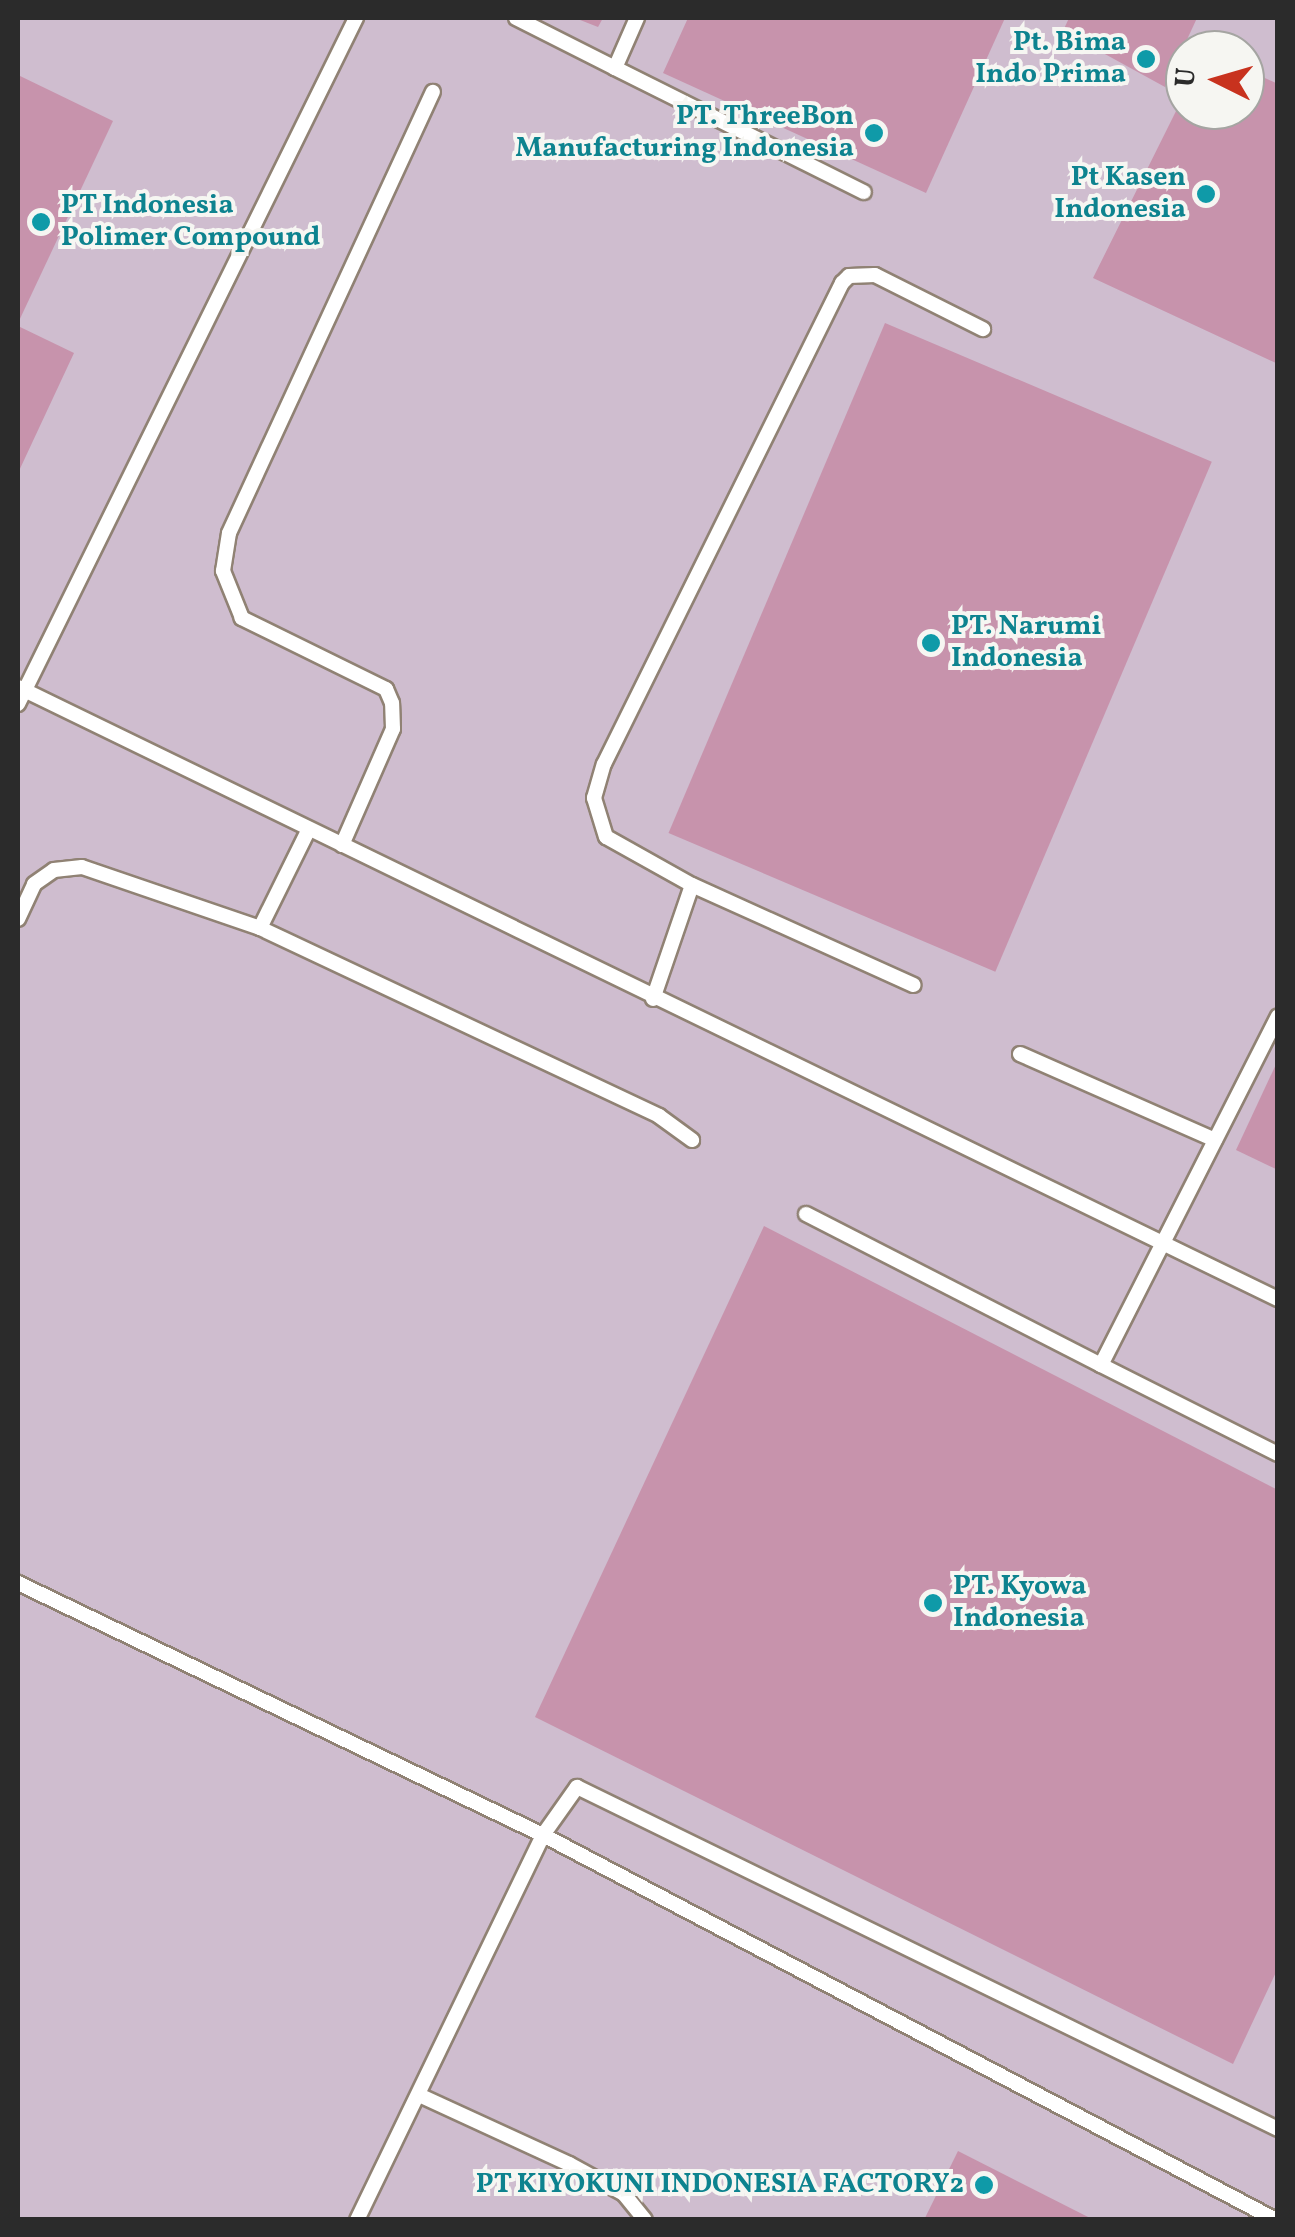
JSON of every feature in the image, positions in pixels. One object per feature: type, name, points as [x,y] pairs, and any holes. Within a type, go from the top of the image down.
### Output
[{"type":"lane","points":[[356,18],[20,694],[309,829],[1278,1299]]},
{"type":"lane","points":[[516,18],[864,192]]},
{"type":"lane","points":[[615,68],[637,18]]},
{"type":"lane","points":[[342,845],[394,729],[386,689],[242,618],[223,572],[229,533],[434,92]]},
{"type":"lane","points":[[913,985],[692,886],[606,837],[594,798],[604,764],[842,283],[849,276],[875,274],[983,329]]},
{"type":"lane","points":[[260,928],[309,829]]},
{"type":"lane","points":[[18,919],[34,884],[54,870],[82,867],[260,928],[660,1116],[692,1140]]},
{"type":"lane","points":[[653,999],[692,886]]},
{"type":"lane","points":[[1102,1366],[1278,1016]]},
{"type":"lane","points":[[1020,1054],[1215,1140]]},
{"type":"lane","points":[[806,1214],[1278,1454]]},
{"type":"lane","points":[[18,1582],[543,1835],[1276,2220]]},
{"type":"lane","points":[[356,2220],[543,1835],[570,1790],[592,1788],[1278,2129]]},
{"type":"lane","points":[[418,2095],[583,2171],[624,2194],[646,2220]]},
{"type":"shaded area","points":[[18,18],[1277,18],[1277,2219],[18,2219]]},
{"type":"building","points":[[575,18],[603,18],[598,27]]},
{"type":"building","name":"PT. ThreeBon Manufacturing Indonesia","points":[[688,18],[1005,18],[926,193],[663,73]]},
{"type":"building","name":"Pt. Bima Indo Prima","points":[[1069,18],[1197,18],[1191,30],[1165,30],[1165,87],[1063,31]]},
{"type":"building","name":"PT Indonesia Polimer Compound","points":[[18,75],[113,121],[18,323]]},
{"type":"building","name":"Pt Kasen Indonesia","points":[[1265,78],[1278,84],[1278,364],[1093,278],[1167,130],[1265,130]]},
{"type":"building","name":"PT. Narumi Indonesia","points":[[885,323],[1212,462],[995,972],[669,833]]},
{"type":"building","points":[[18,326],[74,353],[18,473]]},
{"type":"building","points":[[1278,1060],[1278,1170],[1236,1150]]},
{"type":"building","name":"PT. Kyowa Indonesia","points":[[764,1226],[1278,1490],[1278,1968],[1233,2064],[535,1717]]},
{"type":"building","name":"PT KIYOKUNI INDONESIA FACTORY2","points":[[958,2151],[1094,2220],[924,2220]]},
{"type":"place","name":"Pt. Bima Indo Prima","points":[[1146,59]]},
{"type":"place","name":"PT. ThreeBon Manufacturing Indonesia","points":[[874,133]]},
{"type":"place","name":"Pt Kasen Indonesia","points":[[1206,194]]},
{"type":"place","name":"PT Indonesia Polimer Compound","points":[[41,222]]},
{"type":"place","name":"PT. Narumi Indonesia","points":[[931,643]]},
{"type":"place","name":"PT. Kyowa Indonesia","points":[[933,1603]]},
{"type":"place","name":"PT KIYOKUNI INDONESIA FACTORY2","points":[[984,2185]]}]
